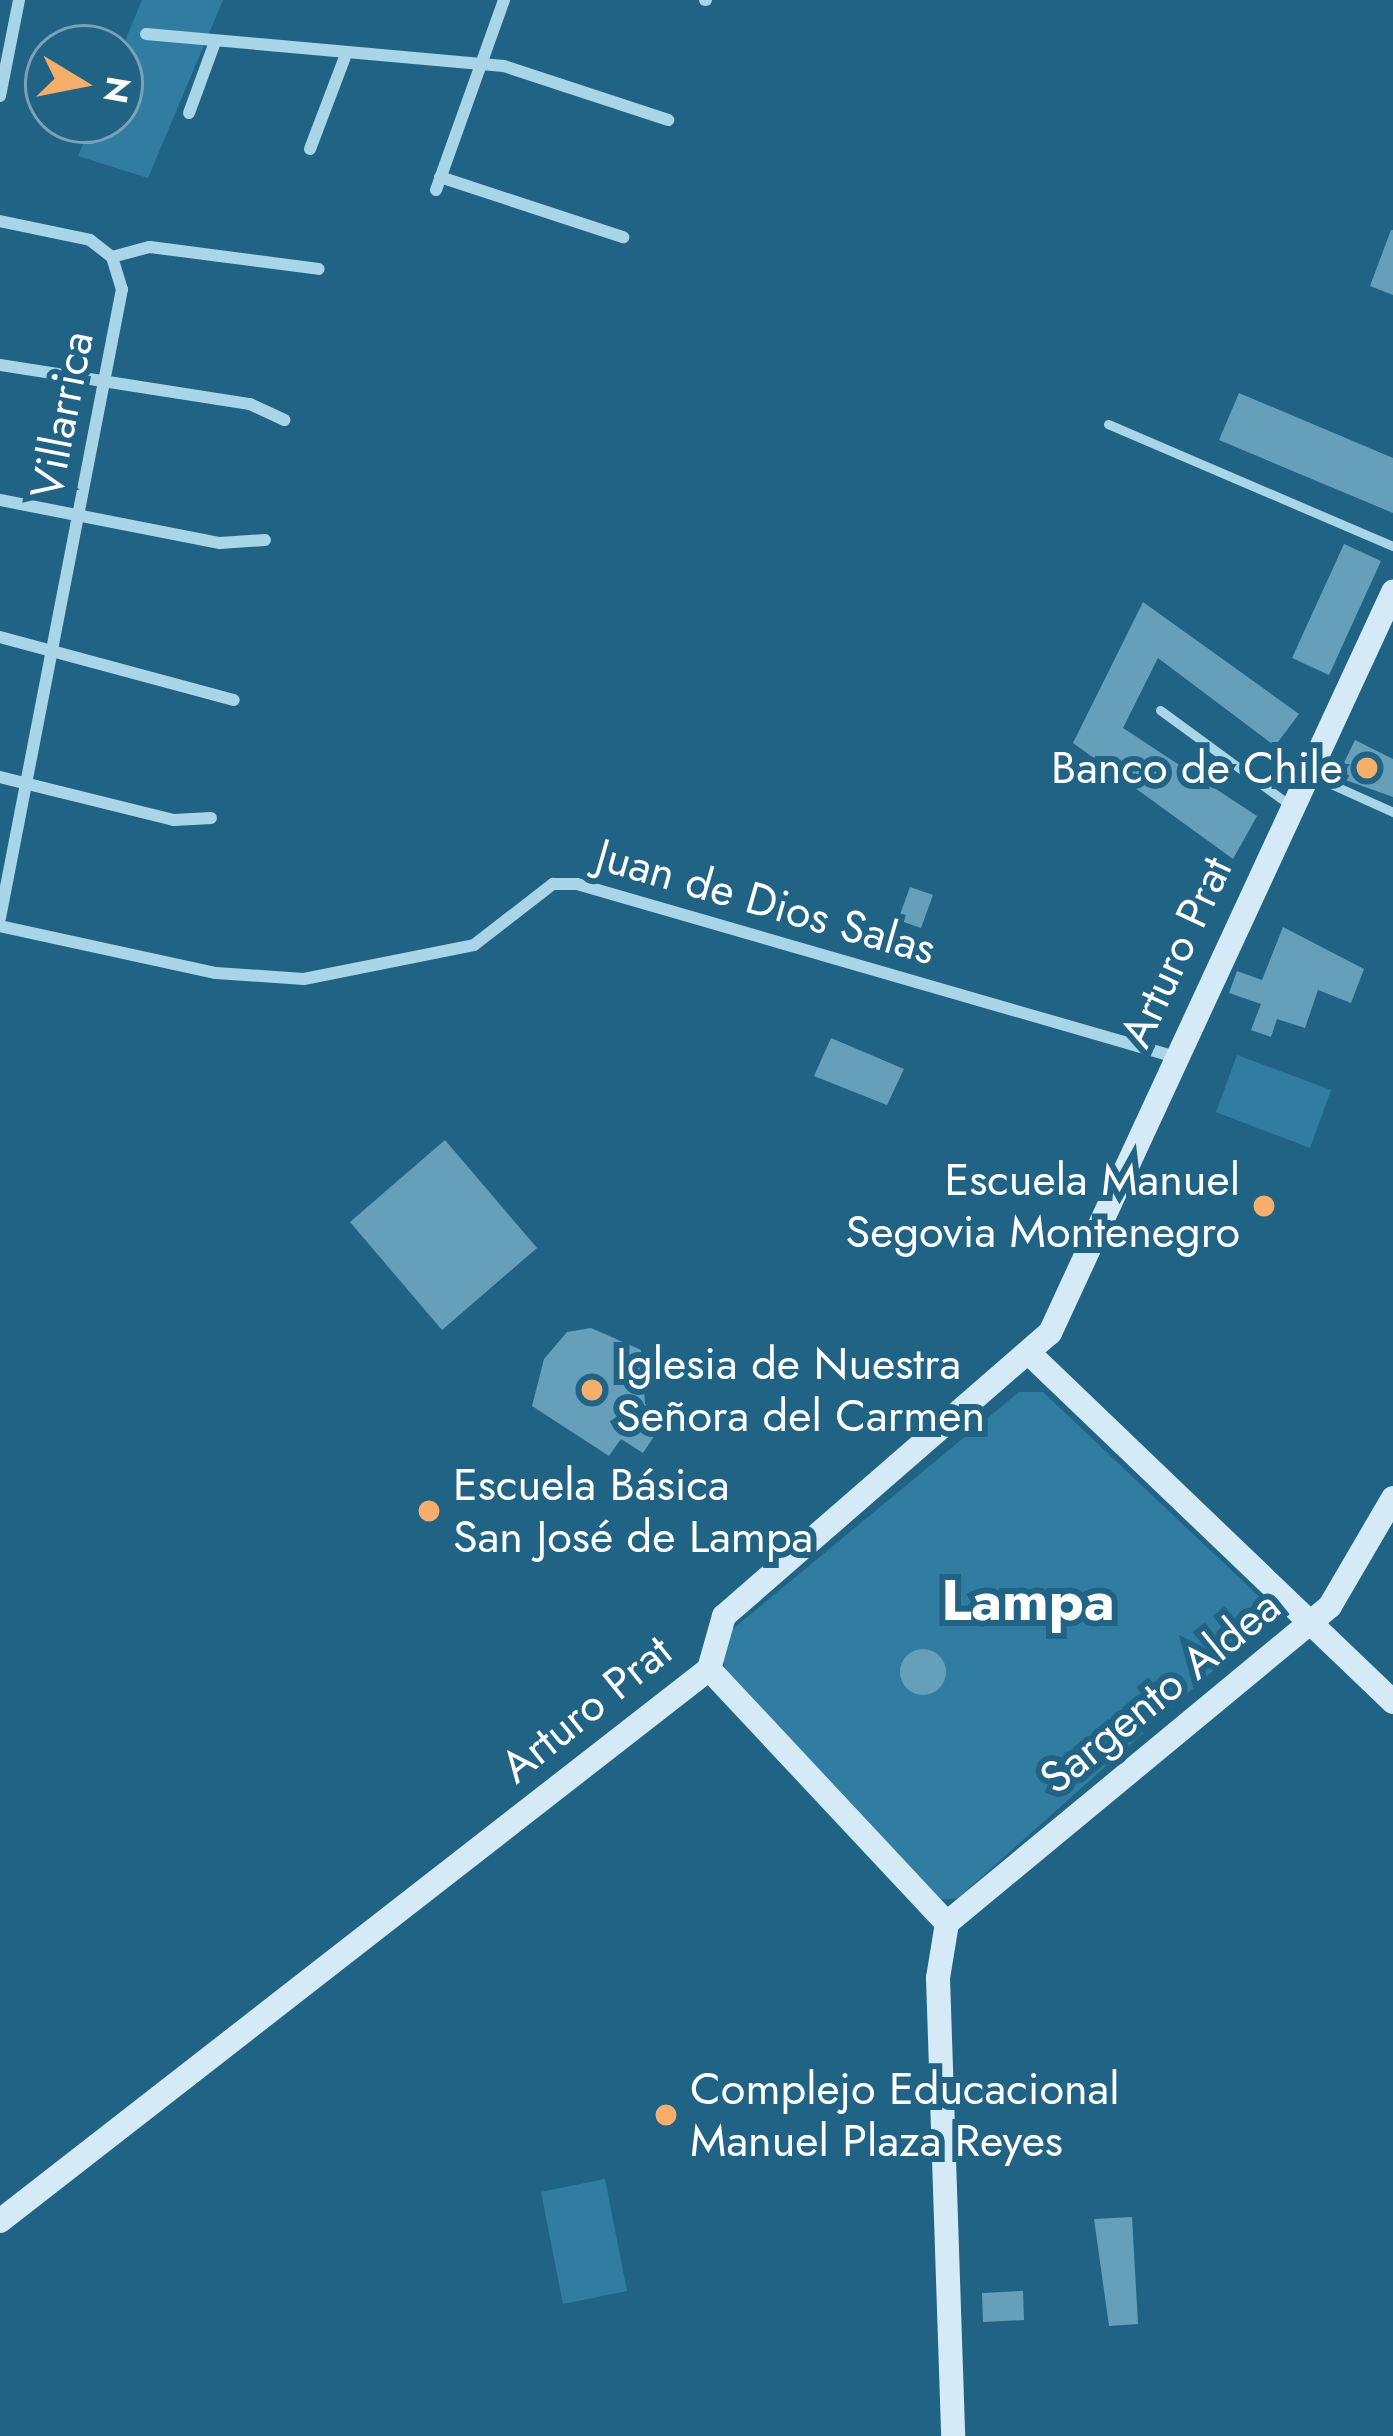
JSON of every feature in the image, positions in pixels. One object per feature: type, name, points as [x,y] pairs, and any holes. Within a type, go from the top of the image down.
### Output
[{"type":"main road","name":"Arturo Prat","points":[[0,2221],[709,1669],[724,1616],[1032,1356],[1393,592]]},
{"type":"main road","points":[[1032,1356],[1393,1702]]},
{"type":"main road","name":"Sargento Aldea","points":[[946,1923],[1312,1622],[1393,1498]]},
{"type":"main road","points":[[709,1669],[946,1923],[938,1978],[953,2436]]},
{"type":"street","points":[[0,96],[7,22],[19,0]]},
{"type":"street","points":[[504,0],[438,183],[623,237]]},
{"type":"street","points":[[146,34],[480,68],[668,120]]},
{"type":"street","points":[[189,113],[215,42]]},
{"type":"street","points":[[310,149],[345,57]]},
{"type":"street","points":[[0,221],[90,240],[112,257],[150,248],[319,269]]},
{"type":"street","name":"Villarrica","points":[[0,922],[122,289],[112,257]]},
{"type":"street","points":[[0,364],[250,404],[284,421]]},
{"type":"street","points":[[0,500],[231,545],[265,540]]},
{"type":"street","points":[[0,637],[234,700]]},
{"type":"street","points":[[0,777],[26,786],[211,818]]},
{"type":"street","name":"Juan de Dios Salas","points":[[0,922],[231,976],[304,979],[474,945],[553,884],[577,884],[1172,1056]]},
{"type":"lane","points":[[1108,424],[1393,547]]},
{"type":"lane","points":[[1160,710],[1292,807]]},
{"type":"lane","points":[[1308,774],[1393,812]]},
{"type":"shaded area","points":[[142,0],[223,0],[148,178],[78,156],[83,144],[144,144],[144,24],[132,24]]},
{"type":"shaded area","points":[[1237,1055],[1331,1090],[1310,1148],[1216,1112]]},
{"type":"shaded area","points":[[1019,1392],[1043,1392],[1268,1605],[1270,1620],[958,1898],[937,1900],[729,1679],[721,1655],[728,1633]]},
{"type":"shaded area","points":[[605,2179],[627,2291],[563,2304],[541,2192]]},
{"type":"building","points":[[1393,230],[1393,295],[1370,286]]},
{"type":"building","points":[[1239,393],[1393,458],[1393,513],[1219,440]]},
{"type":"building","points":[[1344,544],[1381,561],[1329,675],[1292,658]]},
{"type":"building","points":[[1143,602],[1299,714],[1275,746],[1158,658],[1123,728],[1257,816],[1233,859],[1073,743]]},
{"type":"building","name":"Banco de Chile","points":[[1355,740],[1393,759],[1393,797],[1337,777]]},
{"type":"building","points":[[910,887],[933,895],[921,928],[898,920]]},
{"type":"building","points":[[1283,927],[1364,969],[1351,1003],[1318,990],[1305,1028],[1277,1019],[1271,1037],[1251,1030],[1261,1004],[1229,993],[1237,971],[1262,980]]},
{"type":"building","points":[[831,1038],[904,1069],[887,1105],[814,1076]]},
{"type":"building","points":[[445,1140],[537,1248],[442,1330],[350,1222]]},
{"type":"building","name":"Iglesia de Nuestra Señora del Carmen","points":[[591,1328],[641,1350],[645,1404],[666,1418],[643,1453],[621,1439],[609,1456],[532,1406],[544,1359],[567,1332]]},
{"type":"building","points":[[923,1649],[940,1655],[946,1672],[940,1689],[923,1695],[906,1689],[900,1672],[906,1655]]},
{"type":"building","points":[[1132,2217],[1138,2324],[1109,2326],[1094,2219]]},
{"type":"building","points":[[1023,2291],[1024,2320],[983,2322],[982,2293]]},
{"type":"place","name":"Banco de Chile","points":[[1367,768]]},
{"type":"place","name":"Escuela Manuel Segovia Montenegro","points":[[1264,1206]]},
{"type":"place","name":"Iglesia de Nuestra Señora del Carmen","points":[[592,1390]]},
{"type":"place","name":"Escuela Básica San José de Lampa","points":[[429,1511]]},
{"type":"place","name":"Complejo Educacional Manuel Plaza Reyes","points":[[666,2115]]},
{"type":"district","name":"Lampa","points":[[1028,1601]]}]
